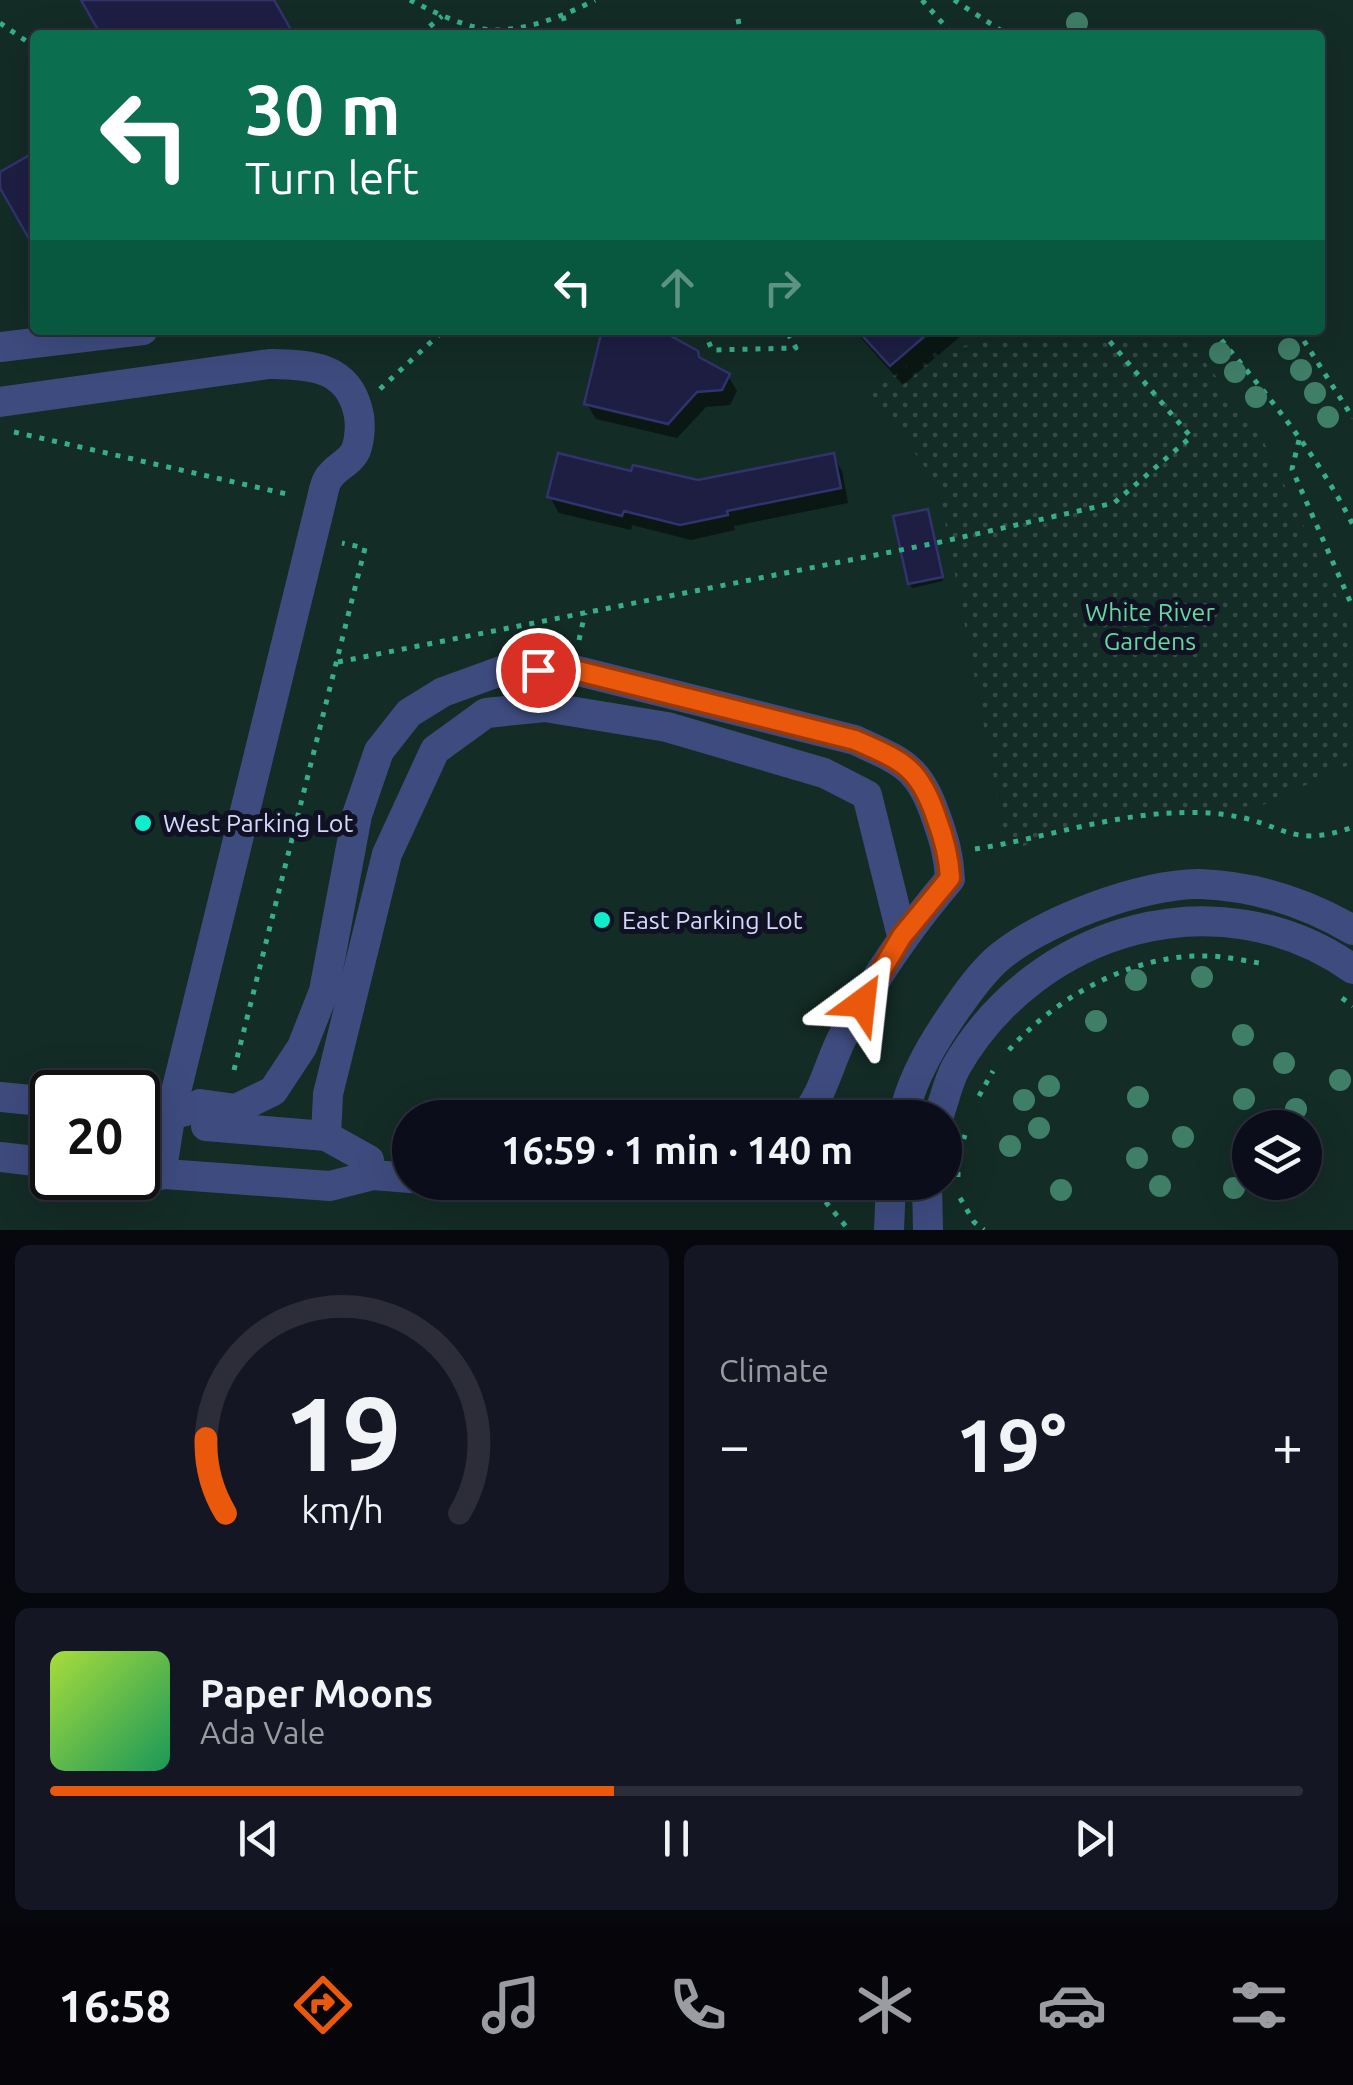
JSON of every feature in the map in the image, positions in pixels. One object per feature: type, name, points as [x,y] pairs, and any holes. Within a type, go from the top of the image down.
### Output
[{"type":"street","points":[[0,347],[102,335]]},
{"type":"street","points":[[3,416],[269,364],[322,370],[340,378],[354,392],[360,422],[355,452],[328,478],[177,1112],[160,1149]]},
{"type":"street","points":[[160,1111],[177,1112],[200,1104],[236,1109],[273,1091],[296,1057],[324,992],[357,815],[379,751],[410,713],[442,692],[502,670],[574,670],[855,740],[896,758],[925,784],[949,854],[950,878],[902,936],[842,1037],[816,1100]]},
{"type":"street","points":[[326,1136],[328,1094],[387,854],[435,750],[486,713],[545,707],[667,727],[824,773],[867,796],[902,936]]},
{"type":"street","points":[[910,1100],[931,1046],[965,996],[996,960],[1083,910],[1200,884],[1270,895],[1308,907],[1353,930]]},
{"type":"street","points":[[944,1100],[954,1070],[985,1024],[1028,982],[1066,955],[1137,928],[1216,920],[1259,928],[1304,943],[1346,983]]},
{"type":"street","points":[[0,1097],[30,1100]]},
{"type":"street","points":[[177,1112],[196,1125],[326,1136],[369,1160]]},
{"type":"street","points":[[0,1157],[30,1160]]},
{"type":"street","points":[[160,1174],[330,1186],[373,1175],[392,1177]]},
{"type":"street","points":[[889,1230],[890,1200]]},
{"type":"street","points":[[927,1200],[928,1230]]},
{"type":"path","points":[[410,0],[442,16],[496,30],[563,16],[595,0]]},
{"type":"path","points":[[922,0],[949,30]]},
{"type":"path","points":[[954,0],[1000,30]]},
{"type":"path","points":[[426,30],[442,16]]},
{"type":"path","points":[[563,16],[567,30]]},
{"type":"path","points":[[738,19],[740,30]]},
{"type":"path","points":[[0,23],[30,44]]},
{"type":"path","points":[[378,390],[438,335]]},
{"type":"path","points":[[706,335],[712,350],[796,348],[789,335]]},
{"type":"path","points":[[338,662],[936,543],[1114,503],[1191,437],[1104,335]]},
{"type":"path","points":[[1217,335],[1287,418],[1353,525]]},
{"type":"path","points":[[1300,335],[1353,418]]},
{"type":"path","points":[[3,416],[322,502]]},
{"type":"path","points":[[1300,440],[1292,469],[1353,608]]},
{"type":"path","points":[[949,854],[1172,813],[1228,815],[1296,837],[1353,826]]},
{"type":"path","points":[[975,1105],[998,1062],[1028,1028],[1070,998],[1125,970],[1166,959],[1205,956],[1272,966]]},
{"type":"path","points":[[1346,983],[1353,1006]]},
{"type":"path","points":[[969,1122],[958,1156],[958,1196],[974,1222],[984,1230]]},
{"type":"path","points":[[824,1200],[849,1230]]},
{"type":"green space","points":[[0,0],[1353,0],[1353,1230],[0,1230]]},
{"type":"green space","name":"White River Gardens","points":[[992,335],[1185,335],[1262,438],[1335,592],[1353,641],[1353,763],[1261,806],[1111,812],[1008,852],[938,485],[871,393],[932,346],[951,347]]},
{"type":"building","points":[[81,0],[274,0],[291,30],[98,30]]},
{"type":"building","points":[[30,155],[30,240],[0,188],[0,172]]},
{"type":"building","points":[[601,335],[669,335],[730,374],[722,390],[697,392],[668,424],[584,404]]},
{"type":"building","points":[[862,335],[926,335],[890,366]]},
{"type":"building","points":[[558,453],[631,471],[633,465],[698,480],[834,453],[841,488],[727,511],[728,515],[680,525],[624,511],[622,516],[547,497]]},
{"type":"building","points":[[928,509],[943,577],[908,584],[893,516]]},
{"type":"place","name":"West Parking Lot","points":[[143,823]]},
{"type":"place","name":"East Parking Lot","points":[[602,920]]},
{"type":"route","points":[[538,670],[574,670],[855,740],[896,758],[925,784],[949,854],[950,878],[902,936],[862,1003]]}]
